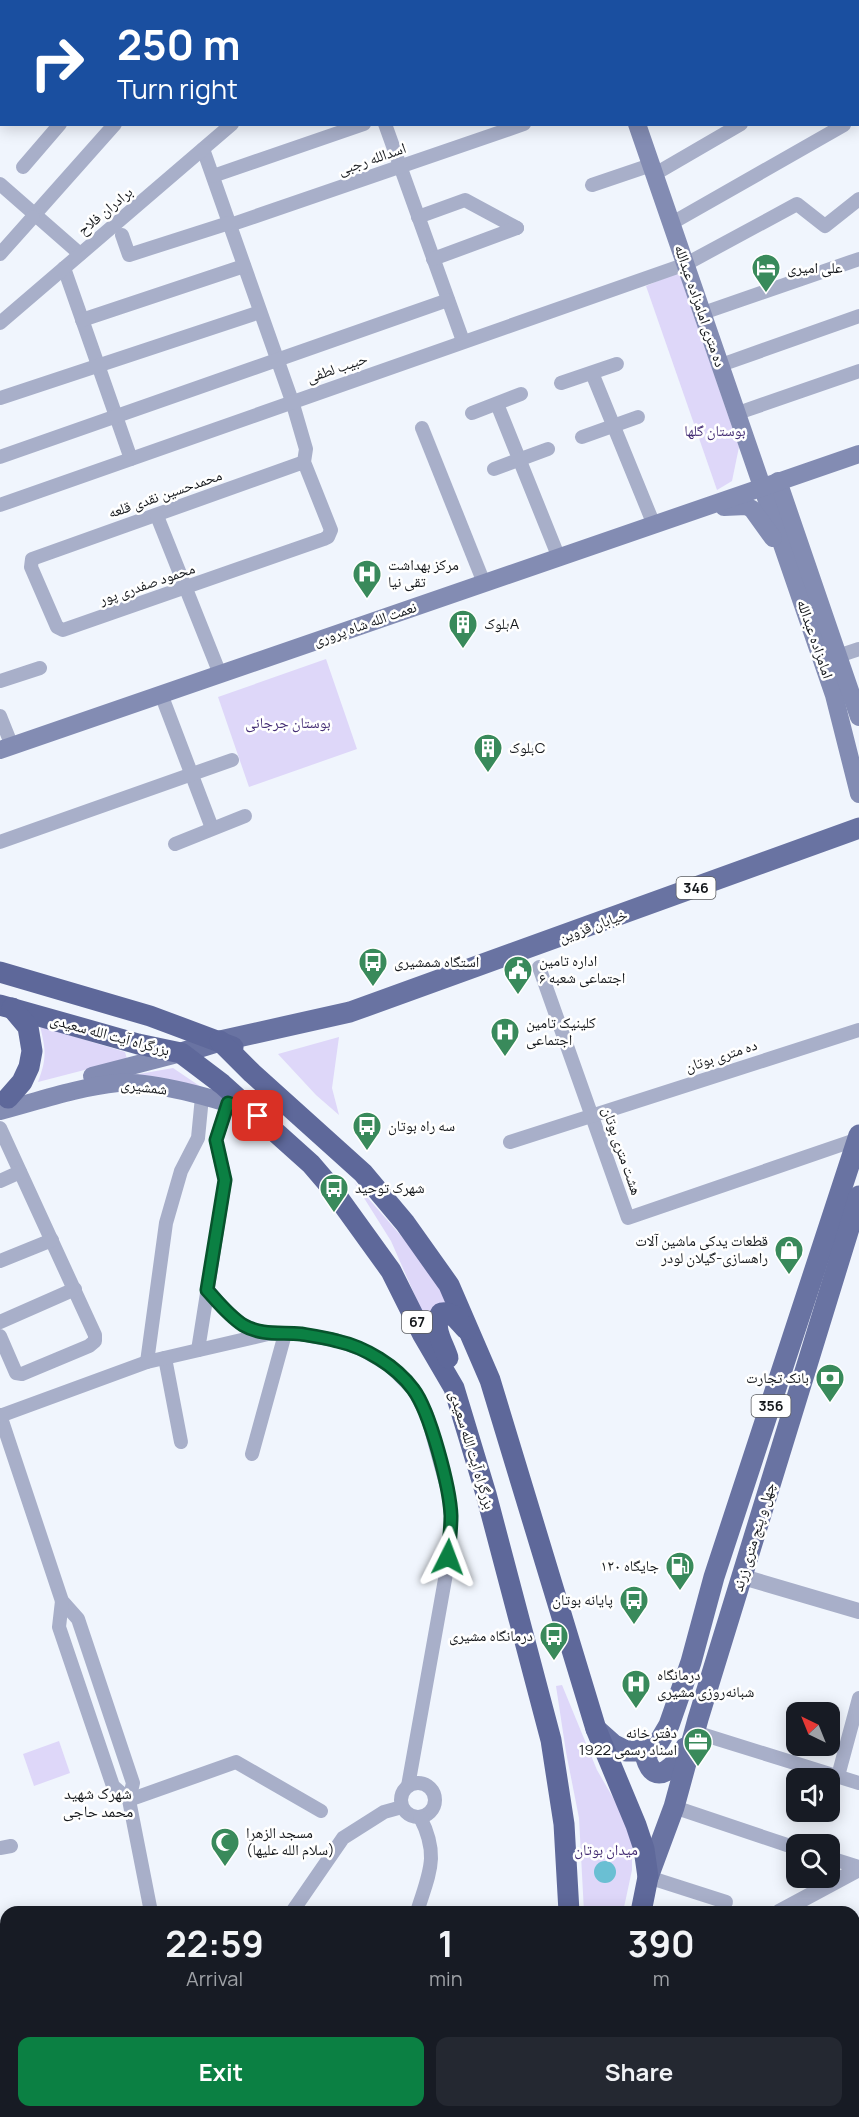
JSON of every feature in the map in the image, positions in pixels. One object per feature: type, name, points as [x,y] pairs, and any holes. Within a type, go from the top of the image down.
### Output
[{"type":"highway","name":"بزرگراه آیت الله سعیدی","points":[[0,972],[95,998],[220,1041],[252,1073],[363,1173],[405,1223],[449,1284],[490,1380],[596,1730],[644,1849],[643,1899]]},
{"type":"highway","name":"بزرگراه آیت الله سعیدی","points":[[6,1007],[138,1044],[181,1053],[207,1072],[311,1164],[391,1271],[423,1335],[454,1388],[517,1603],[551,1740],[564,1824],[570,1906]]},
{"type":"highway","points":[[3,1103],[22,1082],[29,1067],[32,1052],[28,1027],[6,1007]]},
{"type":"highway","points":[[454,1388],[447,1354],[436,1325],[437,1318],[447,1312],[454,1315],[470,1334]]},
{"type":"main road","name":"ده متری امامزاده عبدالله","points":[[638,126],[754,458],[771,484]]},
{"type":"main road","name":"نعمت الله شاه پروری","points":[[6,748],[859,454]]},
{"type":"main road","points":[[730,498],[747,478],[754,458]]},
{"type":"main road","name":"امامزاده عبدالله","points":[[771,484],[788,562],[834,695],[859,790]]},
{"type":"main road","name":"امامزاده عبدالله","points":[[771,484],[838,656],[859,717]]},
{"type":"main road","points":[[710,505],[746,506],[752,509],[764,523],[788,562]]},
{"type":"main road","name":"خیابان قزوین","points":[[181,1053],[220,1041],[350,1012],[859,828]]},
{"type":"main road","name":"شمشیری","points":[[3,1103],[181,1053]]},
{"type":"main road","name":"شمشیری","points":[[3,1103],[119,1083],[160,1087],[228,1103],[253,1112]]},
{"type":"main road","name":"چهل و پنج متری زرند","points":[[651,1746],[665,1734],[691,1662],[714,1577],[858,1137]]},
{"type":"main road","name":"چهل و پنج متری زرند","points":[[643,1899],[674,1807],[696,1726],[859,1196]]},
{"type":"main road","points":[[651,1746],[646,1758],[652,1770],[657,1772],[669,1770],[680,1758],[696,1726]]},
{"type":"main road","points":[[596,1730],[614,1745],[626,1751],[637,1751],[651,1746]]},
{"type":"street","points":[[23,167],[58,126]]},
{"type":"street","points":[[0,254],[113,126]]},
{"type":"street","name":"برادران فلاح","points":[[0,323],[230,126]]},
{"type":"street","points":[[213,176],[358,126]]},
{"type":"street","points":[[386,126],[463,341]]},
{"type":"street","name":"اسدالله رجبی","points":[[122,235],[129,255],[230,224],[518,126]]},
{"type":"street","points":[[592,185],[653,169],[737,126]]},
{"type":"street","points":[[672,223],[841,126]]},
{"type":"street","points":[[203,149],[292,401],[306,448],[304,462]]},
{"type":"street","points":[[0,184],[80,254]]},
{"type":"street","name":"حبیب لطفی","points":[[0,505],[686,264],[797,204],[825,226],[859,199]]},
{"type":"street","points":[[418,217],[465,200],[517,228],[433,259]]},
{"type":"street","points":[[703,313],[859,259]]},
{"type":"street","points":[[82,320],[244,266]]},
{"type":"street","points":[[64,268],[131,459]]},
{"type":"street","points":[[0,457],[448,300]]},
{"type":"street","points":[[0,398],[260,312]]},
{"type":"street","points":[[721,365],[859,316]]},
{"type":"street","points":[[561,383],[617,364]]},
{"type":"street","points":[[738,413],[859,372]]},
{"type":"street","points":[[592,373],[654,525]]},
{"type":"street","points":[[472,413],[521,394]]},
{"type":"street","points":[[497,404],[559,558]]},
{"type":"street","points":[[582,437],[638,417]]},
{"type":"street","points":[[422,428],[484,583]]},
{"type":"street","points":[[494,469],[548,449]]},
{"type":"street","name":"محمدحسین نقدی قلعه","points":[[36,556],[157,516],[304,462]]},
{"type":"street","name":"محمود صفدری پور","points":[[36,556],[32,559],[30,567],[56,625],[61,631],[186,588],[324,539],[330,534],[331,526],[304,462]]},
{"type":"street","points":[[157,516],[220,674]]},
{"type":"street","points":[[838,656],[859,649]]},
{"type":"street","points":[[0,681],[40,668]]},
{"type":"street","points":[[161,694],[212,828]]},
{"type":"street","points":[[0,716],[6,748]]},
{"type":"street","points":[[0,842],[232,760]]},
{"type":"street","points":[[175,844],[245,816]]},
{"type":"street","name":"هشت متری بوتان","points":[[538,967],[628,1218],[858,1137]]},
{"type":"street","name":"ده متری بوتان","points":[[510,1142],[859,1030]]},
{"type":"street","points":[[147,1362],[166,1223],[181,1171],[198,1138],[202,1097]]},
{"type":"street","points":[[198,1350],[225,1180],[216,1140],[228,1103]]},
{"type":"street","points":[[0,1128],[75,1289],[95,1335],[95,1341],[89,1346],[22,1374],[16,1373],[0,1336]]},
{"type":"street","points":[[0,1181],[20,1172]]},
{"type":"street","points":[[0,1261],[52,1240]]},
{"type":"street","points":[[0,1322],[75,1289]]},
{"type":"street","points":[[207,1290],[244,1326],[268,1334]]},
{"type":"street","points":[[150,1906],[129,1800],[133,1783],[78,1619],[62,1601],[0,1416],[147,1362],[268,1334],[301,1334],[339,1341],[363,1350],[390,1366],[413,1389],[427,1415],[448,1491],[451,1515],[448,1557],[408,1786],[402,1796],[402,1807],[410,1815],[420,1817],[426,1815],[434,1807],[432,1790],[418,1783],[408,1786]]},
{"type":"street","points":[[252,1454],[285,1334]]},
{"type":"street","points":[[165,1358],[181,1442]]},
{"type":"street","points":[[742,1577],[859,1611]]},
{"type":"street","points":[[62,1601],[59,1627],[114,1786],[129,1800]]},
{"type":"street","points":[[840,1769],[859,1698]]},
{"type":"street","points":[[696,1726],[815,1768]]},
{"type":"street","points":[[129,1800],[236,1762],[321,1811]]},
{"type":"street","points":[[840,1777],[859,1783]]},
{"type":"street","points":[[296,1906],[343,1838],[384,1812],[402,1807]]},
{"type":"street","points":[[674,1807],[786,1845]]},
{"type":"street","points":[[419,1906],[432,1863],[429,1835],[420,1817]]},
{"type":"street","points":[[840,1861],[859,1868]]},
{"type":"street","points":[[790,1906],[859,1868]]},
{"type":"street","points":[[643,1899],[726,1902]]},
{"type":"green space","name":"بوستان گلها","points":[[679,272],[739,447],[732,481],[717,490],[646,286]]},
{"type":"green space","name":"بوستان جرجانی","points":[[326,659],[357,749],[249,787],[218,697]]},
{"type":"green space","points":[[40,1026],[125,1052],[127,1059],[38,1082],[45,1054]]},
{"type":"green space","points":[[339,1037],[332,1088],[339,1115],[316,1095],[278,1054]]},
{"type":"green space","points":[[173,1068],[207,1091],[111,1079]]},
{"type":"green space","points":[[354,1182],[409,1245],[453,1307],[437,1304],[432,1308],[427,1323],[391,1241]]},
{"type":"green space","name":"میدان بوتان","points":[[562,1685],[597,1770],[627,1822],[632,1845],[632,1870],[624,1906],[584,1906],[579,1818],[556,1686]]},
{"type":"green space","points":[[59,1741],[70,1773],[34,1786],[23,1754]]},
{"type":"water","points":[[605,1861],[615,1868],[616,1872],[609,1882],[605,1883],[595,1876],[594,1872],[601,1862]]},
{"type":"place","name":"علی امیری","points":[[766,294]]},
{"type":"place","name":"مرکز بهداشت تقی نیا","points":[[367,600]]},
{"type":"place","name":"بلوکA","points":[[463,650]]},
{"type":"place","name":"بلوکC","points":[[488,774]]},
{"type":"place","name":"استگاه شمشیری","points":[[373,988]]},
{"type":"place","name":"اداره تامین اجتماعی شعبه ۶","points":[[518,996]]},
{"type":"place","name":"کلینیک تامین اجتماعی","points":[[505,1058]]},
{"type":"place","name":"سه راه بوتان","points":[[367,1152]]},
{"type":"place","name":"شهرک توحید","points":[[334,1214]]},
{"type":"place","name":"قطعات یدکی ماشین آلات راهسازی-گیلان لودر","points":[[789,1276]]},
{"type":"place","name":"بانک تجارت","points":[[830,1404]]},
{"type":"place","name":"جایگاه ۱۲۰","points":[[680,1592]]},
{"type":"place","name":"پایانه بوتان","points":[[634,1626]]},
{"type":"place","name":"درمانگاه مشیری","points":[[554,1662]]},
{"type":"place","name":"درمانگاه شبانه‌روزی مشیری","points":[[636,1710]]},
{"type":"place","name":"دفتر خانه اسناد رسمی 1922","points":[[698,1768]]},
{"type":"place","name":"مسجد الزهرا (سلام الله علیها)","points":[[225,1868]]},
{"type":"district","name":"شهرک شهید محمد حاجی","points":[[98,1802]]},
{"type":"route","points":[[258,1116],[228,1103],[216,1140],[225,1180],[207,1290],[244,1326],[268,1334],[301,1334],[339,1341],[363,1350],[390,1366],[413,1389],[427,1415],[448,1491],[451,1515],[448,1557]]}]
